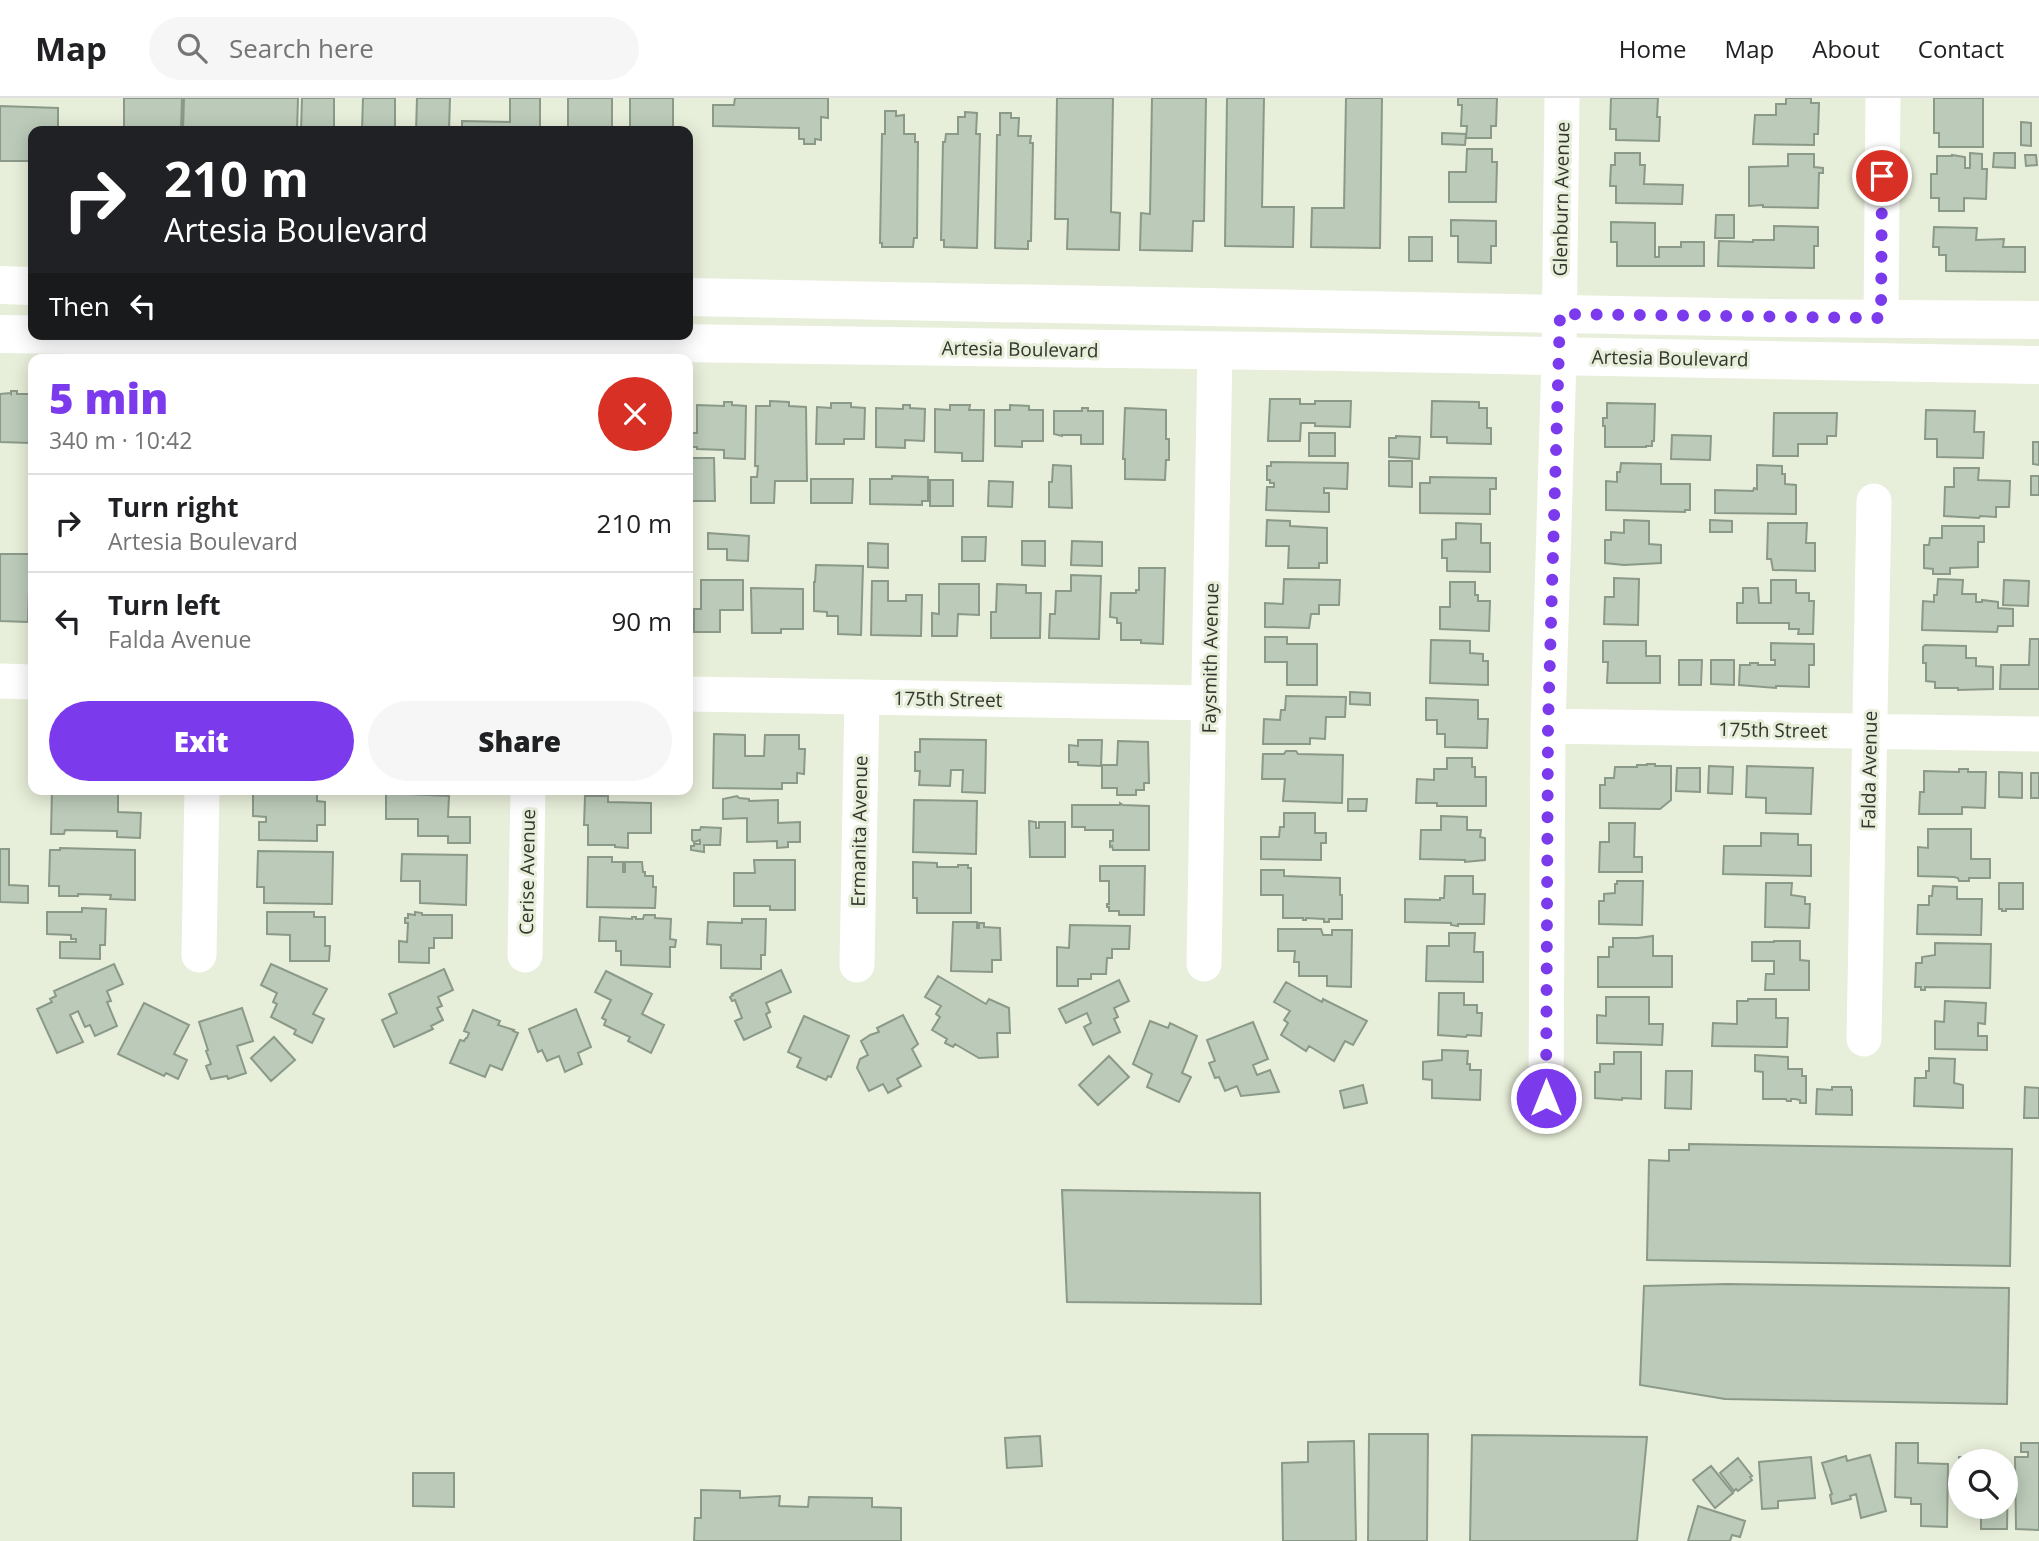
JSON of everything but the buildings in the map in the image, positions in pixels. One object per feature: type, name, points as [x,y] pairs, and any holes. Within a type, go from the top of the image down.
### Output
[{"type":"main road","points":[[0,285],[28,286]]},
{"type":"main road","points":[[693,297],[1560,314],[2039,320]]},
{"type":"main road","name":"Artesia Boulevard","points":[[0,334],[28,334]]},
{"type":"main road","name":"Artesia Boulevard","points":[[429,340],[2039,365]]},
{"type":"street","name":"Glenburn Avenue","points":[[1546,1098],[1548,726],[1560,314],[1562,98]]},
{"type":"street","points":[[1881,318],[1883,98]]},
{"type":"street","name":"Faysmith Avenue","points":[[1204,964],[1215,351]]},
{"type":"street","name":"Falda Avenue","points":[[1864,1039],[1874,501]]},
{"type":"street","points":[[0,681],[28,682]]},
{"type":"street","name":"175th Street","points":[[693,694],[1209,703]]},
{"type":"street","name":"Ermanita Avenue","points":[[857,965],[862,697]]},
{"type":"street","name":"175th Street","points":[[1548,726],[2039,734]]},
{"type":"street","points":[[198,955],[202,795]]},
{"type":"street","name":"Cerise Avenue","points":[[525,955],[528,795]]},
{"type":"route","points":[[1546,1098],[1548,726],[1560,314],[1881,318],[1882,176]]}]
